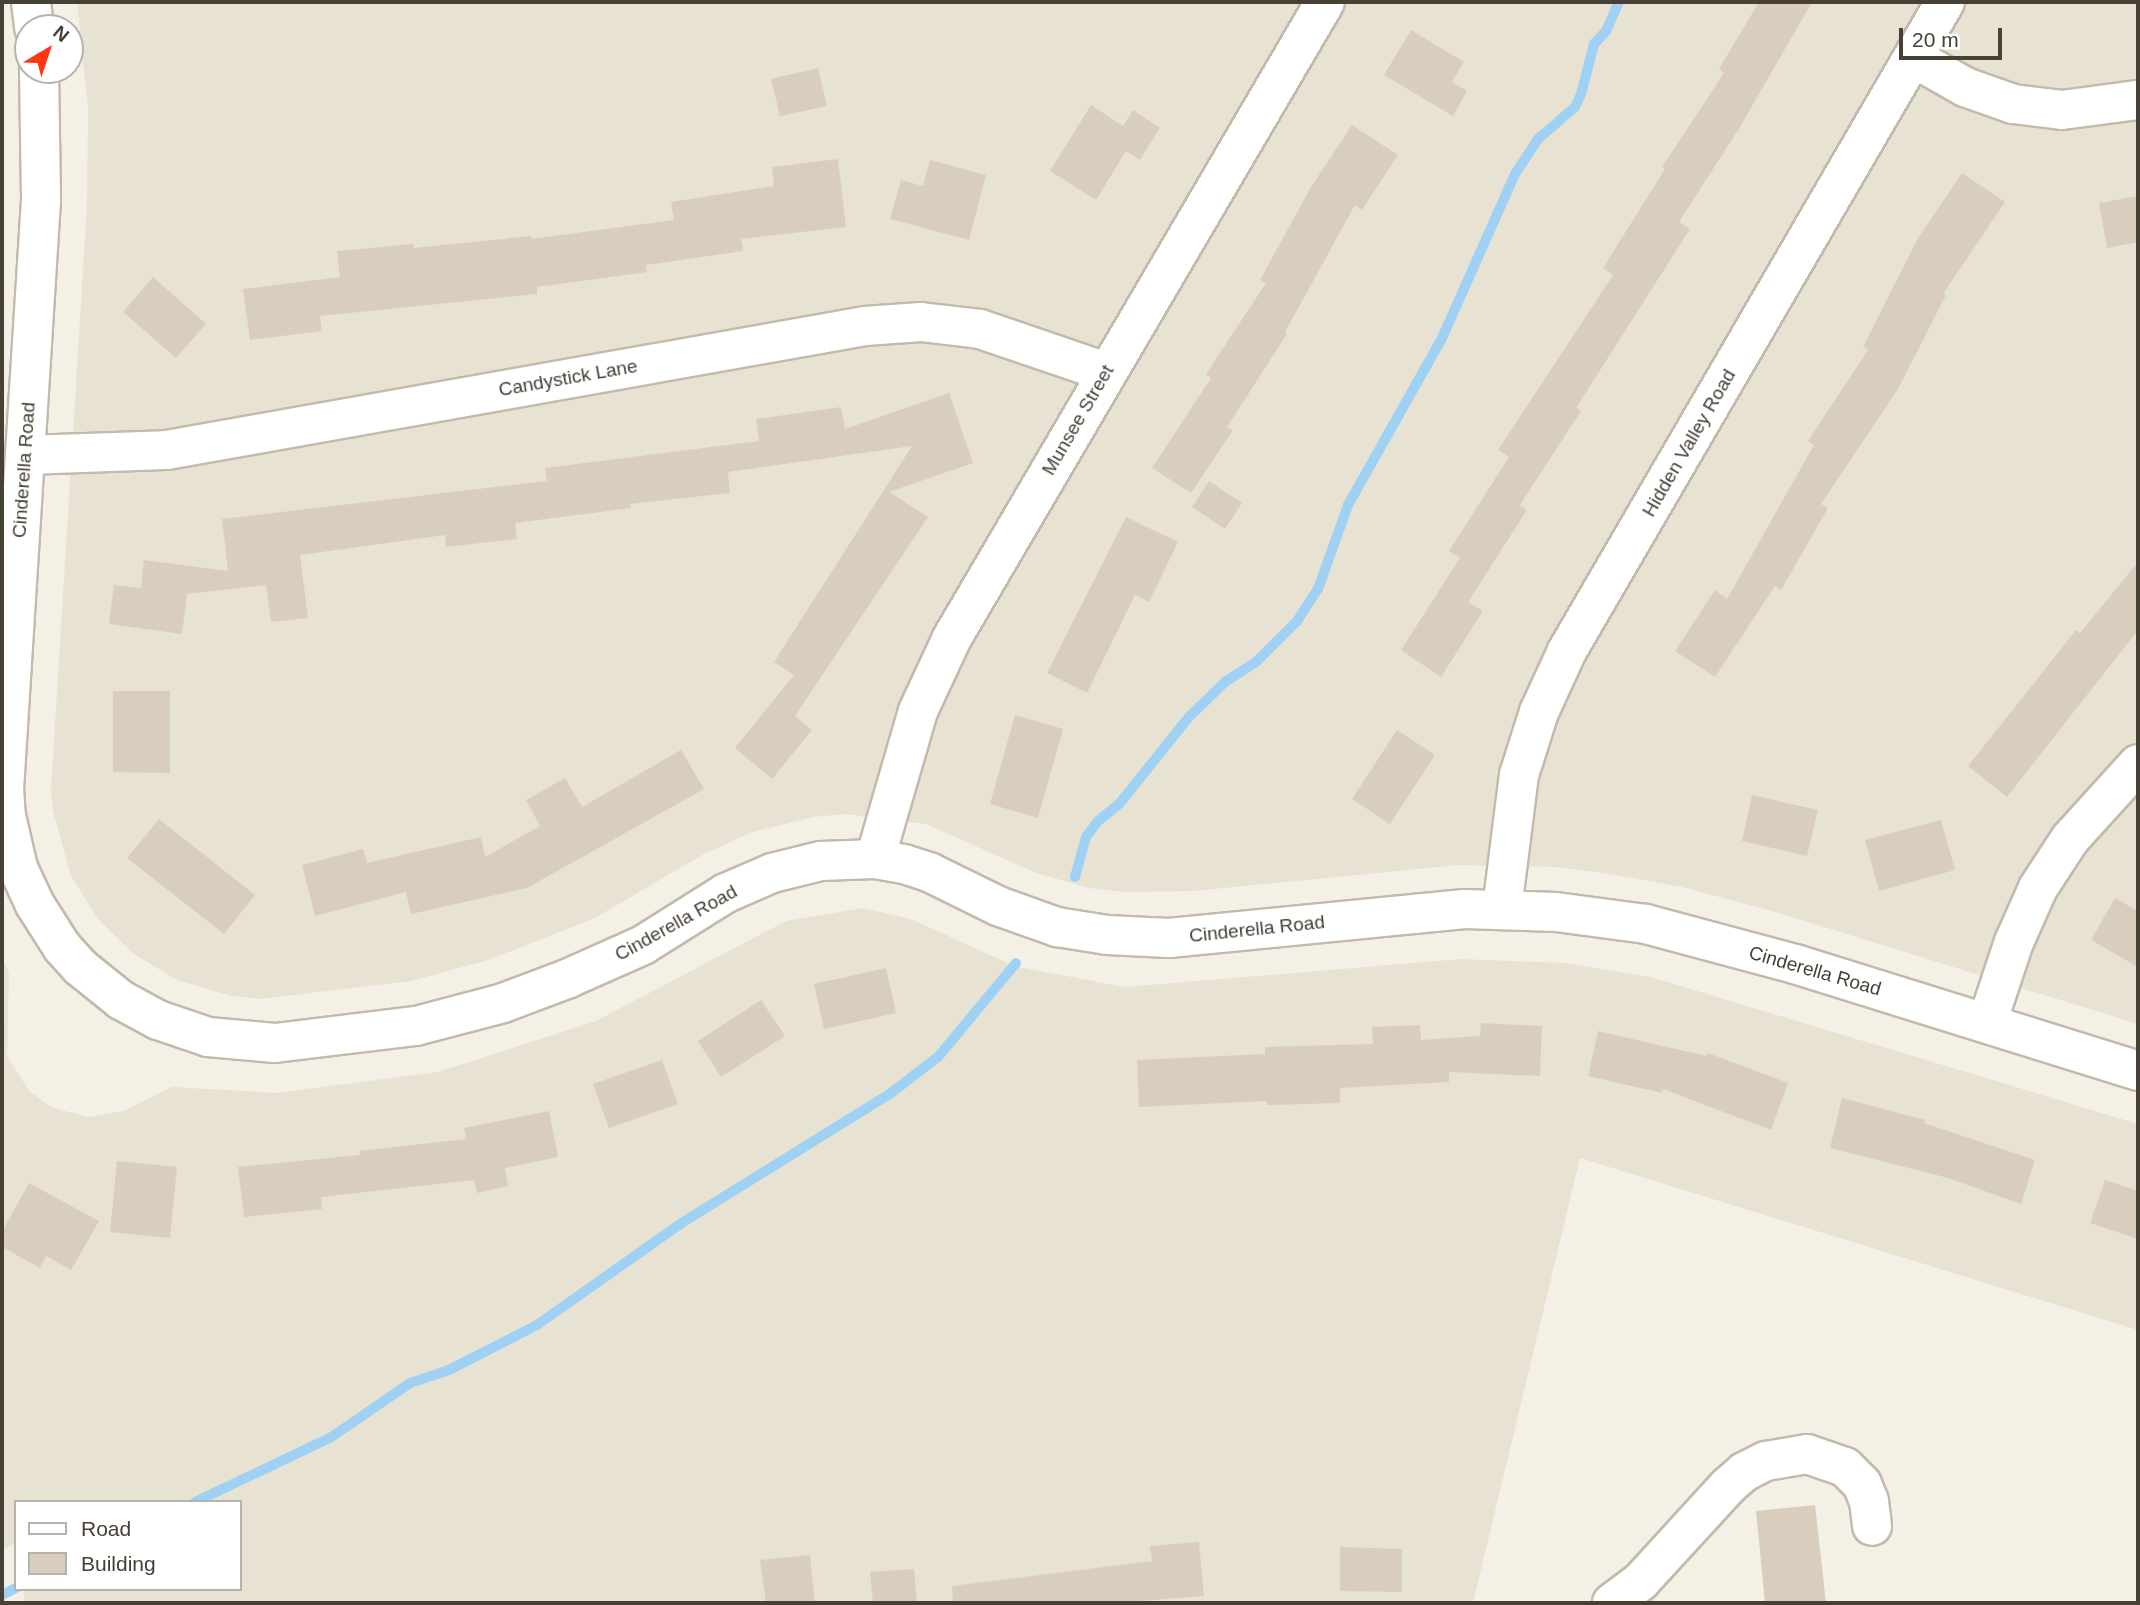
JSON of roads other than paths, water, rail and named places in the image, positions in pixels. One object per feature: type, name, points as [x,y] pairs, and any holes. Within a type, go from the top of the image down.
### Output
[{"type":"street","name":"Munsee Street","points":[[875,859],[918,711],[952,638],[1325,2]]},
{"type":"street","name":"Hidden Valley Road","points":[[1502,909],[1519,775],[1539,712],[1567,651],[1945,2]]},
{"type":"street","points":[[1913,58],[1965,87],[2013,104],[2062,110],[2138,100]]},
{"type":"street","name":"Cinderella Road","points":[[39,84],[40,200],[4,789],[6,816],[18,868],[34,903],[71,957],[121,1000],[158,1020],[208,1037],[275,1043],[416,1026],[502,1003],[569,978],[643,945],[726,893],[772,873],[821,861],[875,859],[904,863],[931,873],[998,906],[1057,927],[1107,935],[1169,938],[1402,913],[1502,909],[1556,912],[1646,924],[1795,964],[2138,1071]]},
{"type":"street","name":"Candystick Lane","points":[[25,455],[167,450],[864,326],[921,322],[980,329],[1106,372]]},
{"type":"street","points":[[1987,1023],[2014,942],[2038,888],[2070,839],[2138,764]]},
{"type":"street","points":[[1612,1603],[1641,1581],[1728,1486],[1744,1472],[1766,1461],[1807,1454],[1845,1467],[1866,1493],[1872,1526]]},
{"type":"waterway","points":[[1075,877],[1086,837],[1098,821],[1120,803],[1189,717],[1225,682],[1257,661],[1297,621],[1318,589],[1348,505],[1442,338],[1515,174],[1538,139],[1575,107],[1594,44],[1606,31],[1619,2]]},
{"type":"waterway","points":[[199,1500],[330,1438],[410,1383],[449,1370],[537,1325],[680,1224],[891,1093],[938,1057],[1016,963]]},
{"type":"waterway","points":[[2,1595],[14,1589]]}]
